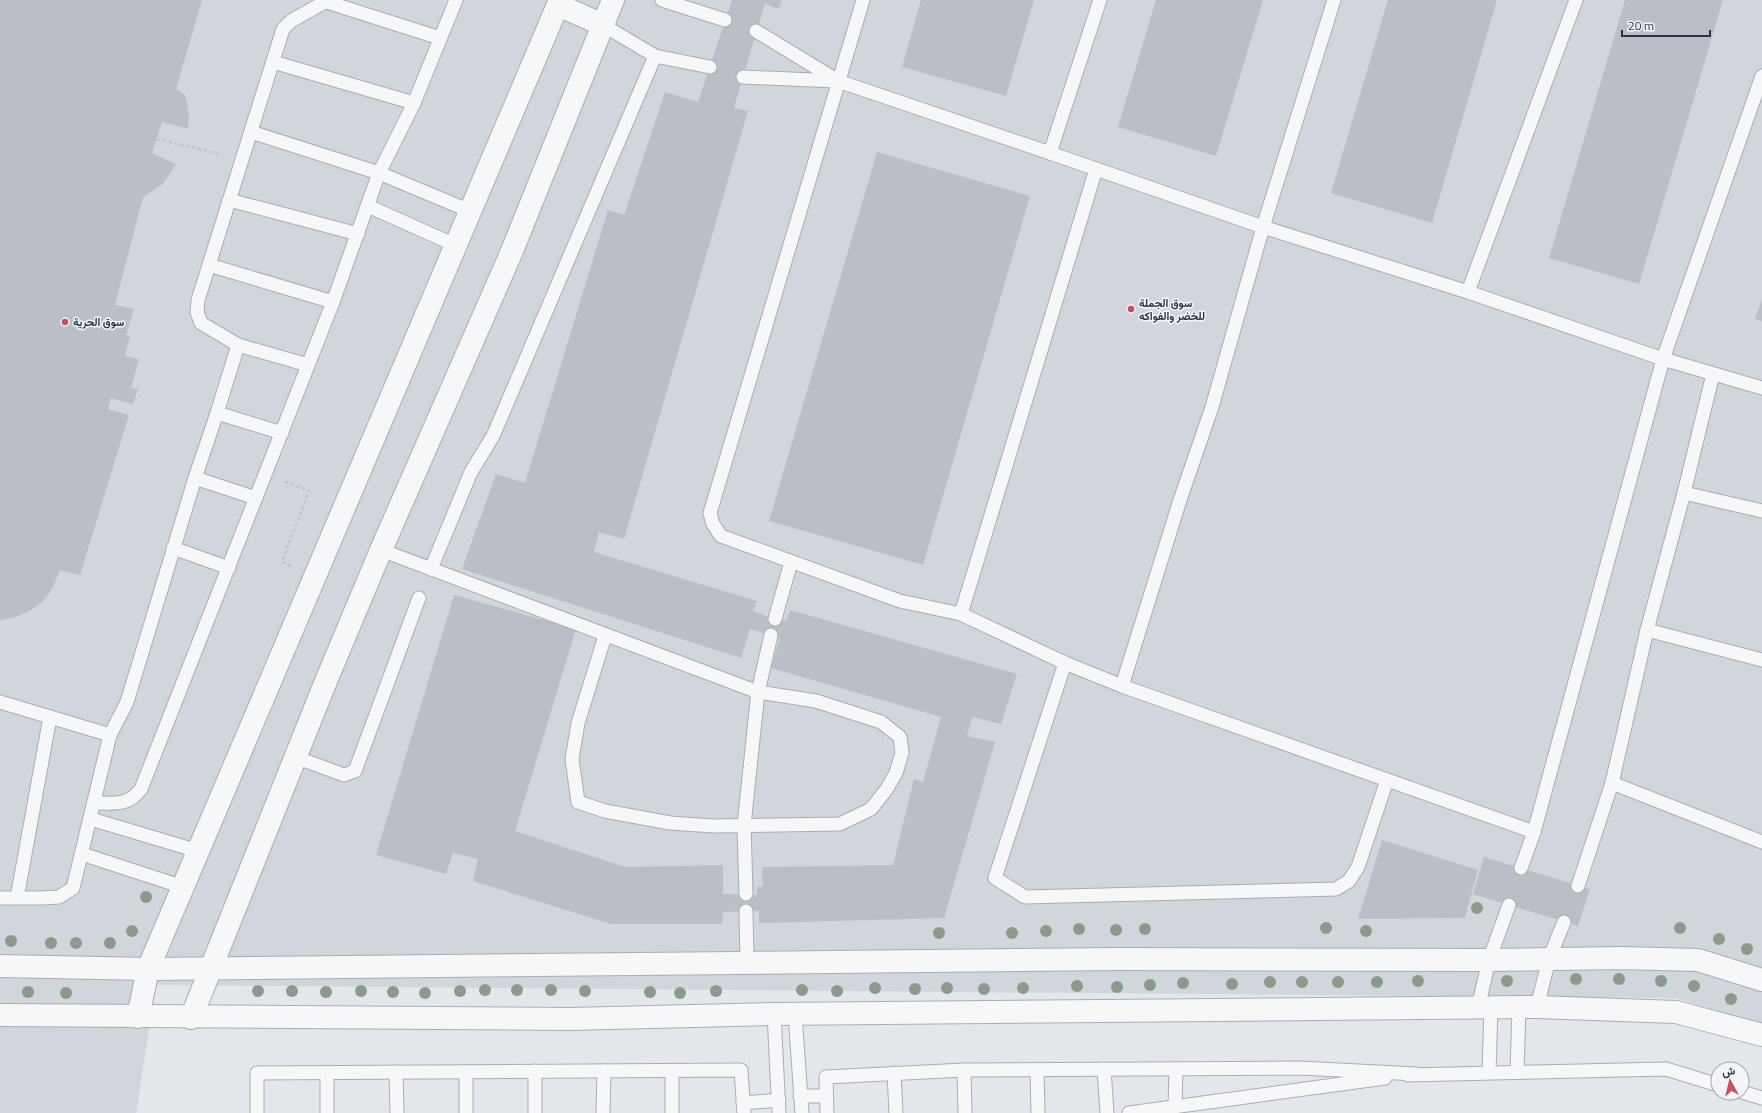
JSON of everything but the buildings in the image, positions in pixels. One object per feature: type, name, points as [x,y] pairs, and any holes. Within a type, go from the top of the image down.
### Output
[{"type":"street","points":[[191,1018],[295,756],[381,550],[512,251],[613,0]]},
{"type":"street","points":[[138,1017],[148,969],[559,2],[603,25]]},
{"type":"street","points":[[0,966],[210,969],[1118,959],[1489,960],[1622,958],[1698,960],[1762,980]]},
{"type":"street","points":[[0,1015],[191,1018],[570,1019],[784,1014],[1528,1007],[1676,1012],[1762,1035]]},
{"type":"lane","points":[[95,803],[122,803],[134,799],[141,790],[333,302],[379,173],[414,103],[456,0]]},
{"type":"lane","points":[[662,0],[725,20]]},
{"type":"lane","points":[[863,0],[710,513],[713,524],[721,536],[900,601],[961,614],[1065,663],[1122,686],[1534,832]]},
{"type":"lane","points":[[1050,152],[1100,0]]},
{"type":"lane","points":[[1122,686],[1180,500],[1212,407],[1263,227],[1334,0]]},
{"type":"lane","points":[[1468,292],[1576,0]]},
{"type":"lane","points":[[308,365],[238,345],[200,323],[198,318],[198,300],[283,29],[291,22],[328,1],[440,38]]},
{"type":"lane","points":[[603,25],[655,56],[710,67]]},
{"type":"lane","points":[[756,32],[838,81],[1050,152],[1263,227],[1468,292],[1663,359],[1762,388]]},
{"type":"lane","points":[[431,569],[471,472],[493,436],[655,56]]},
{"type":"lane","points":[[273,62],[414,103]]},
{"type":"lane","points":[[1521,868],[1534,832],[1663,359],[1762,76]]},
{"type":"lane","points":[[743,77],[838,81]]},
{"type":"lane","points":[[251,132],[379,173],[470,211]]},
{"type":"lane","points":[[961,614],[1096,169]]},
{"type":"lane","points":[[229,200],[358,234]]},
{"type":"lane","points":[[368,206],[455,245]]},
{"type":"lane","points":[[209,265],[333,302]]},
{"type":"lane","points":[[0,898],[59,897],[73,888],[95,803],[110,735],[127,702],[173,548],[238,345]]},
{"type":"lane","points":[[1578,886],[1612,783],[1647,630],[1684,493],[1713,374]]},
{"type":"lane","points":[[217,413],[282,433]]},
{"type":"lane","points":[[195,478],[256,498]]},
{"type":"lane","points":[[1684,493],[1762,511]]},
{"type":"lane","points":[[173,548],[229,568]]},
{"type":"lane","points":[[381,550],[605,636],[758,692],[816,702],[881,722],[900,737],[902,753],[896,773],[886,790],[871,809],[840,824],[744,825],[670,823],[605,812],[578,802],[572,759],[577,730],[605,636]]},
{"type":"lane","points":[[775,619],[791,562]]},
{"type":"lane","points":[[295,756],[344,775],[355,771],[419,598]]},
{"type":"lane","points":[[1647,630],[1762,660]]},
{"type":"lane","points":[[746,894],[744,825],[758,692],[771,635]]},
{"type":"lane","points":[[1065,663],[995,878],[1025,897],[1336,889],[1349,881],[1358,866],[1387,780]]},
{"type":"lane","points":[[0,702],[110,735]]},
{"type":"lane","points":[[17,898],[50,717]]},
{"type":"lane","points":[[1612,783],[1762,842]]},
{"type":"lane","points":[[91,819],[198,851]]},
{"type":"lane","points":[[82,854],[183,886]]},
{"type":"lane","points":[[1489,1072],[1485,1008],[1489,960],[1509,905]]},
{"type":"lane","points":[[746,911],[747,962]]},
{"type":"lane","points":[[1517,1072],[1528,1007],[1564,922]]},
{"type":"lane","points":[[784,1014],[802,1113]]},
{"type":"lane","points":[[257,1113],[257,1073],[741,1070],[744,1108],[779,1106],[784,1014]]},
{"type":"lane","points":[[826,1113],[826,1077],[964,1070],[1300,1068],[1416,1074],[1666,1069],[1710,1083]]},
{"type":"lane","points":[[1104,1069],[1107,1113]]},
{"type":"lane","points":[[1175,1107],[1176,1069]]},
{"type":"lane","points":[[964,1070],[965,1113]]},
{"type":"lane","points":[[1037,1070],[1038,1113]]},
{"type":"lane","points":[[535,1071],[535,1113]]},
{"type":"lane","points":[[603,1113],[604,1071]]},
{"type":"lane","points":[[672,1071],[672,1113]]},
{"type":"lane","points":[[396,1072],[397,1113]]},
{"type":"lane","points":[[466,1072],[466,1113]]},
{"type":"lane","points":[[327,1073],[327,1113]]},
{"type":"lane","points":[[894,1073],[896,1113]]},
{"type":"lane","points":[[1129,1113],[1416,1074]]},
{"type":"lane","points":[[1750,1094],[1762,1098]]},
{"type":"lane","points":[[800,1096],[826,1096]]},
{"type":"path","points":[[157,139],[242,160]]},
{"type":"shaded area","name":"سوق الجملة للخضر والفواكه","points":[[0,0],[1762,0],[1762,1024],[1675,998],[156,985],[136,1113],[0,1113]]},
{"type":"place","name":"سوق الجملة للخضر والفواكه","points":[[1131,309]]},
{"type":"place","name":"سوق الحرية","points":[[65,322]]}]
